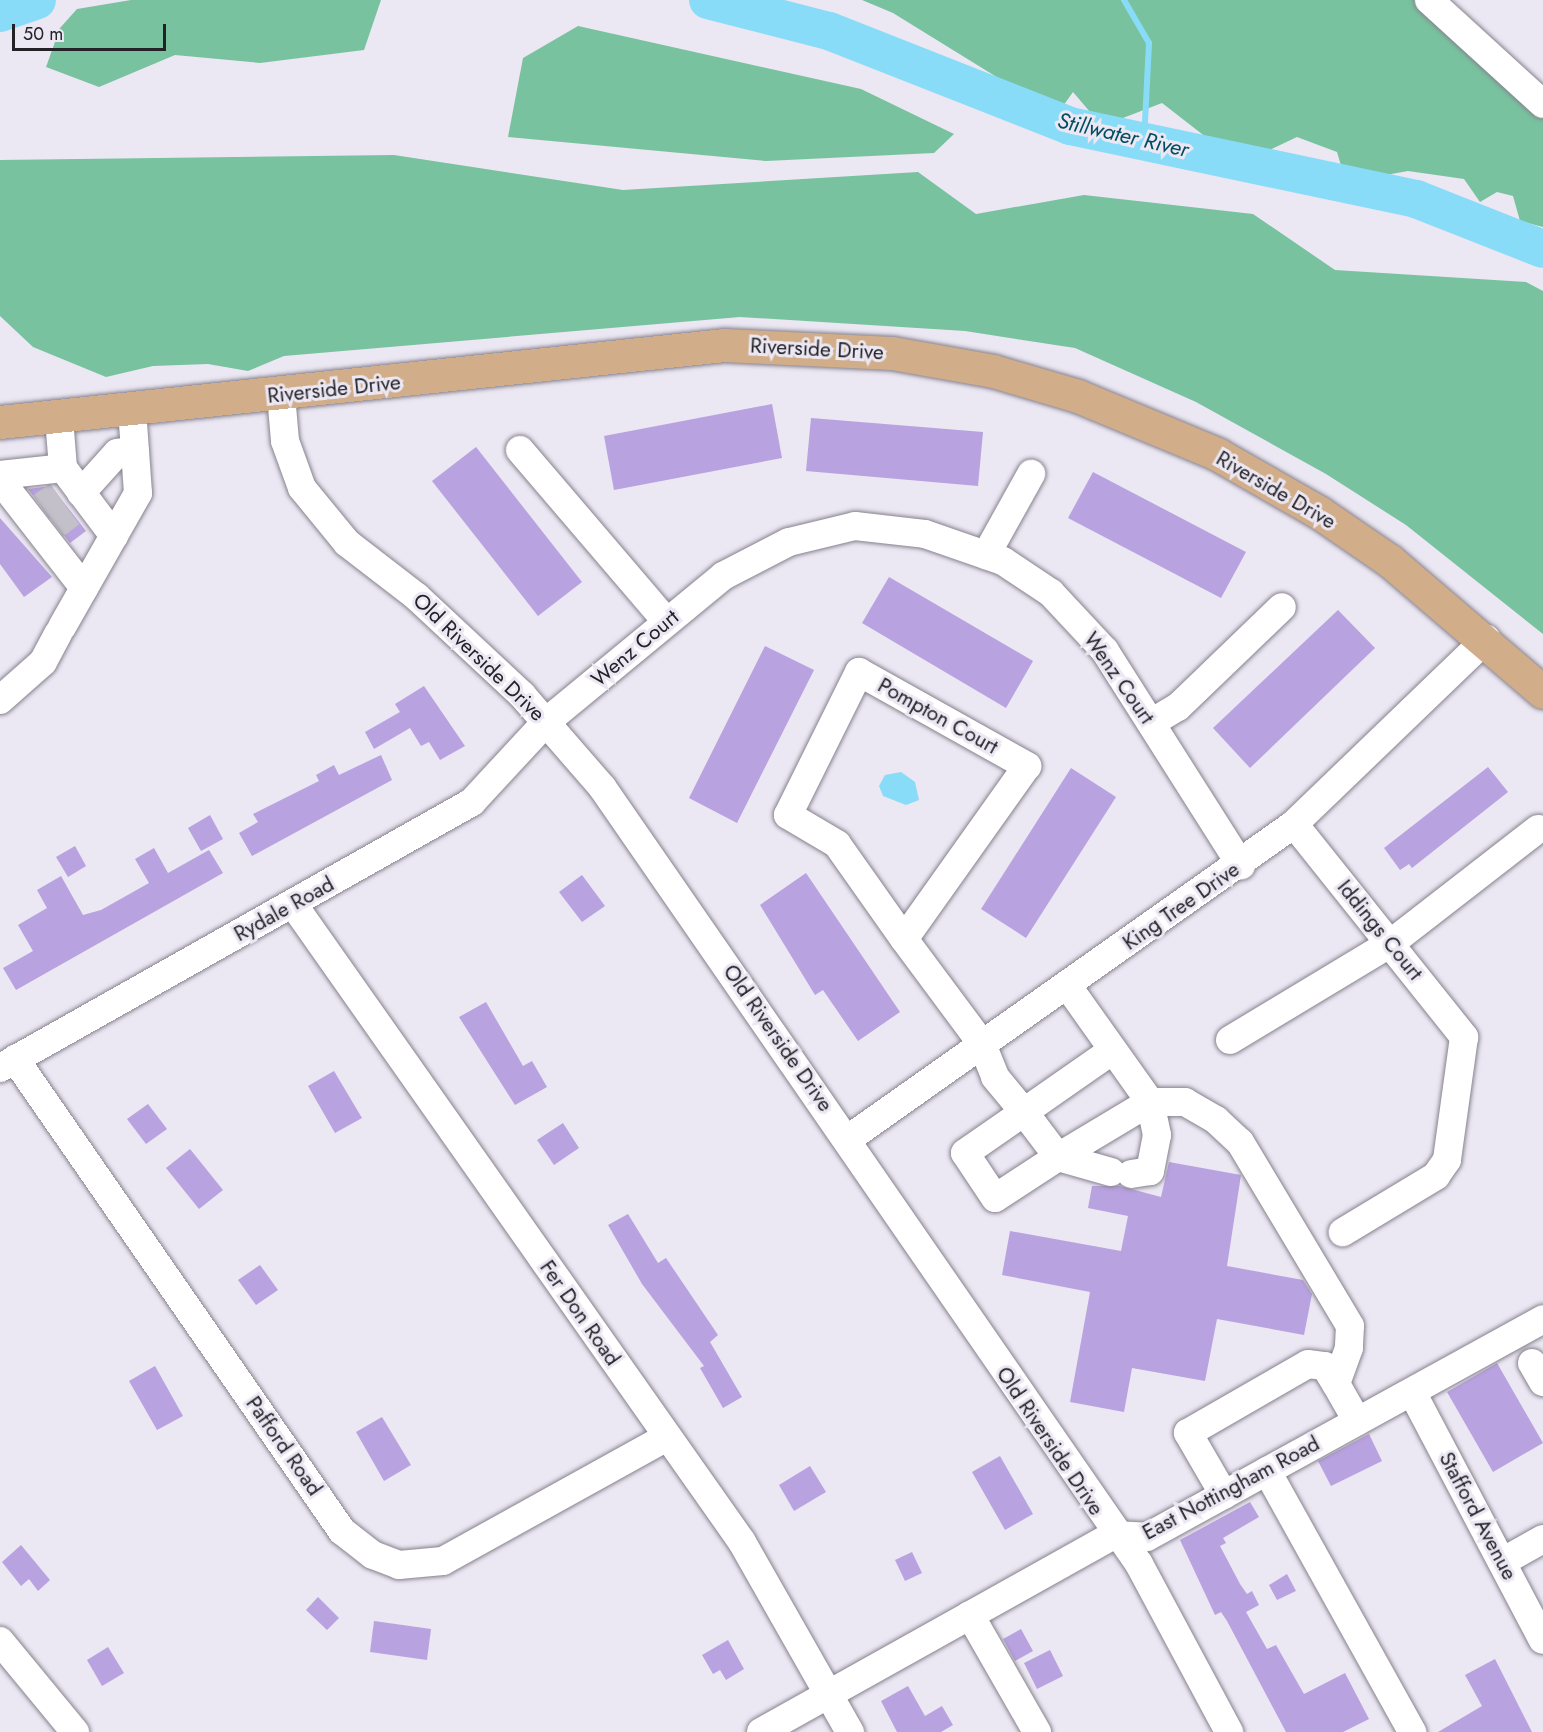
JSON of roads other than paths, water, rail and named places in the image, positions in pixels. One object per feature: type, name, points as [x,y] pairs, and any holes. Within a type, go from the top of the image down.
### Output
[{"type":"main road","name":"Riverside Drive","points":[[0,422],[281,395],[724,345],[892,353],[993,371],[1138,418],[1217,454],[1320,513],[1486,639],[1543,692]]},
{"type":"street","points":[[1429,0],[1543,104]]},
{"type":"street","name":"Old Riverside Drive","points":[[281,395],[292,467],[327,523],[458,632],[546,722],[602,787],[848,1139],[1114,1535],[1139,1564],[1229,1732]]},
{"type":"street","points":[[0,700],[43,662],[138,493],[132,410]]},
{"type":"street","points":[[59,418],[60,504],[84,588]]},
{"type":"street","points":[[60,504],[117,453],[135,450]]},
{"type":"street","points":[[520,450],[667,622]]},
{"type":"street","points":[[986,555],[1031,474]]},
{"type":"street","points":[[0,475],[60,504],[114,536]]},
{"type":"street","points":[[0,480],[60,504]]},
{"type":"street","name":"Wenz Court","points":[[546,722],[723,576],[780,547],[855,526],[926,534],[986,555],[1051,593],[1105,651],[1241,865]]},
{"type":"street","points":[[1151,723],[1179,707],[1282,607]]},
{"type":"street","name":"King Tree Drive","points":[[848,1139],[1241,865],[1294,824],[1486,639]]},
{"type":"street","name":"Pompton Court","points":[[904,939],[1027,766],[858,672],[788,815],[837,844],[904,939],[982,1044],[995,1077],[1058,1157]]},
{"type":"street","name":"Rydale Road","points":[[8,1063],[472,802],[546,722]]},
{"type":"street","name":"Iddings Court","points":[[1294,824],[1464,1037],[1447,1160],[1436,1176],[1343,1232]]},
{"type":"street","points":[[1230,1040],[1391,943],[1538,829]]},
{"type":"street","name":"Fer Don Road","points":[[293,904],[768,1582],[850,1732]]},
{"type":"street","points":[[1058,1157],[1121,1173],[1150,1171],[1156,1135],[1150,1102],[1067,985]]},
{"type":"street","points":[[1113,1050],[965,1153],[995,1198],[1150,1102],[1185,1102],[1216,1120],[1240,1142],[1350,1326],[1349,1348],[1336,1384]]},
{"type":"street","name":"Pafford Road","points":[[8,1063],[342,1531],[373,1555],[399,1565],[443,1561],[667,1437]]},
{"type":"street","name":"East Nottingham Road","points":[[761,1732],[1114,1535],[1147,1537],[1543,1319]]},
{"type":"street","points":[[1224,1495],[1188,1433],[1308,1364],[1325,1366],[1357,1421]]},
{"type":"street","name":"Stafford Avenue","points":[[1412,1392],[1543,1640]]},
{"type":"street","points":[[1267,1471],[1412,1732]]},
{"type":"street","points":[[1502,1562],[1543,1539]]},
{"type":"street","points":[[970,1615],[1037,1732]]},
{"type":"street","points":[[0,1641],[75,1732]]},
{"type":"water","points":[[901,772],[915,782],[919,800],[906,805],[883,796],[879,786],[885,775]]},
{"type":"waterway","name":"Stillwater River","points":[[0,13],[37,0]]},
{"type":"waterway","name":"Stillwater River","points":[[708,0],[829,31],[1070,126],[1416,199],[1543,249]]},
{"type":"waterway","points":[[1124,0],[1149,43],[1144,141]]},
{"type":"tunnel","points":[[41,507],[58,495]]},
{"type":"tunnel","points":[[55,525],[71,513]]}]
